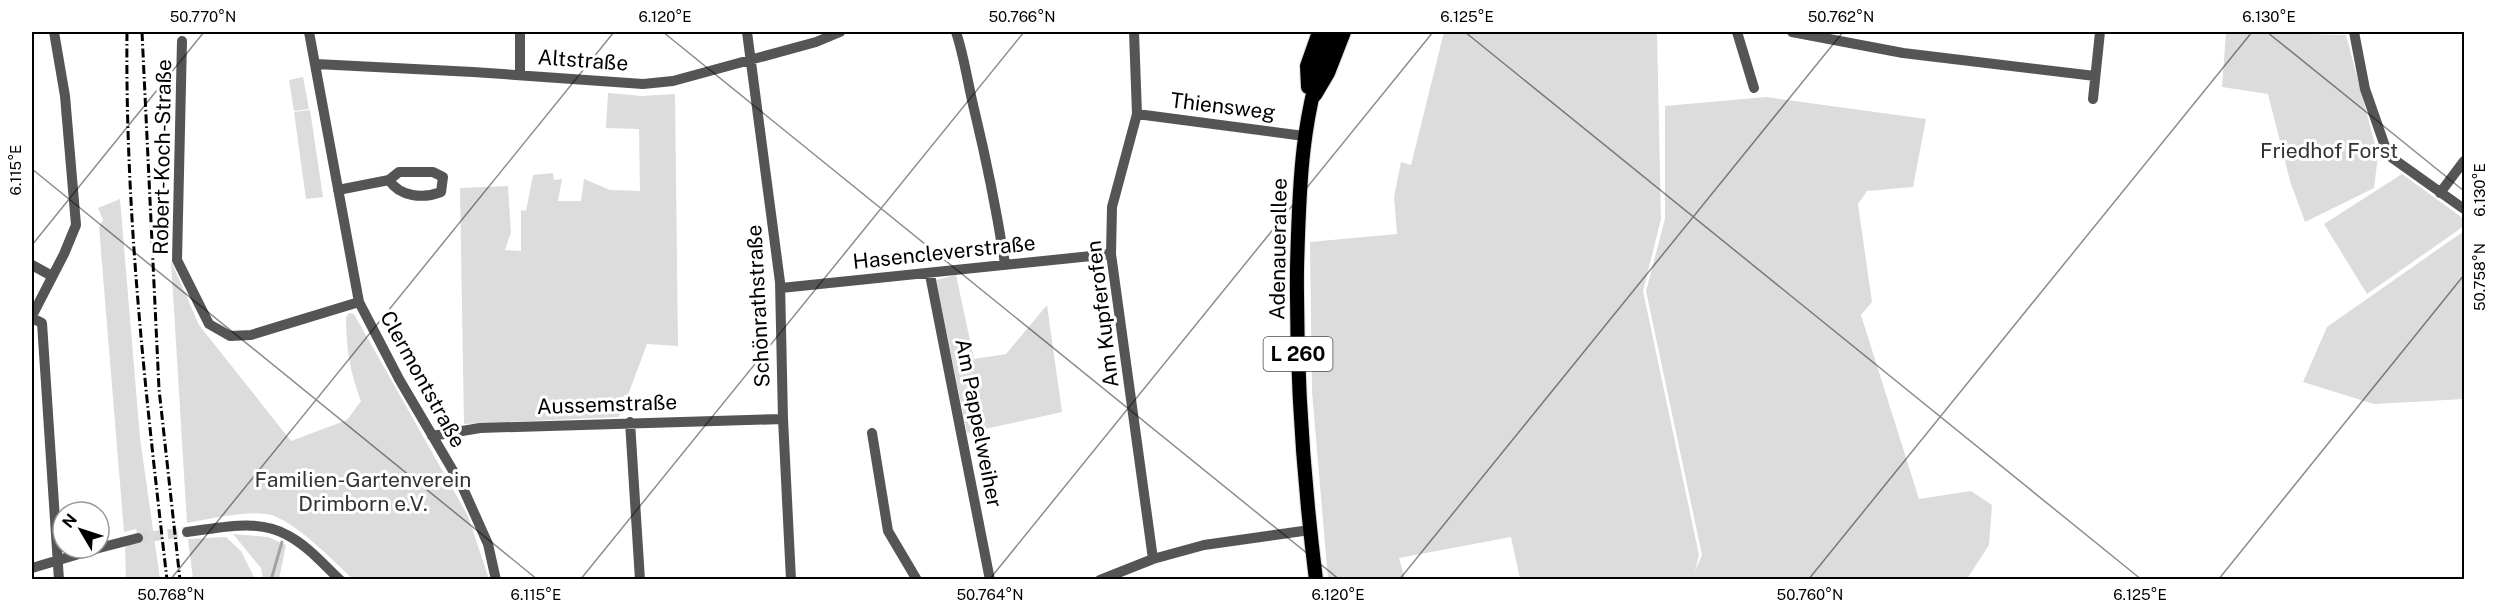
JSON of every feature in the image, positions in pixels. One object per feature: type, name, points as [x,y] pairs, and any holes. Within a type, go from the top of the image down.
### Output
[{"type":"main road","points":[[1308,104],[1308,66],[1319,32]]},
{"type":"main road","name":"Adenauerallee","points":[[1316,579],[1302,446],[1297,338],[1298,250],[1304,136],[1308,104],[1332,32]]},
{"type":"main road","points":[[1308,104],[1328,73],[1344,32]]},
{"type":"street","points":[[54,32],[65,96],[76,225],[32,317],[42,323],[54,500]]},
{"type":"street","name":"Clermontstraße","points":[[309,32],[359,302],[462,486],[488,544],[496,579]]},
{"type":"street","points":[[520,32],[520,75]]},
{"type":"street","name":"Schönrathstraße","points":[[747,32],[781,288],[783,419],[791,579]]},
{"type":"street","name":"Altstraße","points":[[316,64],[643,84],[673,81],[816,42],[840,32]]},
{"type":"street","points":[[956,32],[966,65],[987,158],[1005,264]]},
{"type":"street","name":"Am Kupferofen","points":[[1134,32],[1137,114],[1112,207],[1112,254],[1153,559]]},
{"type":"street","points":[[1737,32],[1754,88]]},
{"type":"street","points":[[1792,32],[1903,53],[2095,76]]},
{"type":"street","points":[[2093,99],[2100,32]]},
{"type":"street","points":[[2354,32],[2370,107],[2388,155],[2464,209]]},
{"type":"street","name":"Robert-Koch-Straße","points":[[182,41],[177,260],[209,324],[230,336],[251,335],[359,302]]},
{"type":"street","name":"Thiensweg","points":[[1137,114],[1304,136]]},
{"type":"street","points":[[2440,193],[2464,161]]},
{"type":"street","points":[[338,190],[389,180],[399,172],[433,172],[443,177],[444,188],[434,195],[409,195],[399,191],[389,180]]},
{"type":"street","name":"Hasencleverstraße","points":[[781,288],[930,275],[1005,264],[1112,254]]},
{"type":"street","points":[[32,265],[52,276]]},
{"type":"street","name":"Am Pappelweiher","points":[[930,275],[990,579]]},
{"type":"street","points":[[32,347],[44,353]]},
{"type":"street","name":"Aussemstraße","points":[[432,436],[480,428],[783,419]]},
{"type":"street","points":[[630,422],[640,579]]},
{"type":"street","points":[[872,433],[888,531],[917,579]]},
{"type":"street","points":[[187,532],[237,526],[264,526],[287,535],[340,579]]},
{"type":"street","points":[[1100,579],[1153,559],[1204,545],[1310,530]]},
{"type":"street","points":[[111,545],[138,538]]},
{"type":"street","points":[[32,568],[58,560],[59,579]]},
{"type":"green space","points":[[1444,32],[1657,32],[1661,219],[1643,291],[1699,555],[1695,571],[1702,555],[1646,291],[1665,219],[1665,106],[1766,97],[1926,119],[1913,187],[1867,191],[1858,204],[1872,302],[1861,315],[1919,499],[1971,491],[1992,505],[1989,545],[1967,579],[1520,579],[1511,537],[1399,558],[1405,579],[1328,579],[1312,392],[1310,242],[1397,234],[1394,197],[1401,162],[1411,165]]},
{"type":"green space","name":"Friedhof Forst","points":[[2226,32],[2346,35],[2378,156],[2374,188],[2305,222],[2290,181],[2268,94],[2222,87]]},
{"type":"green space","points":[[303,77],[309,109],[294,111],[289,80]]},
{"type":"green space","points":[[608,93],[642,96],[675,94],[678,346],[647,344],[628,395],[624,395],[619,417],[464,424],[460,188],[508,186],[511,232],[505,250],[521,251],[521,210],[526,211],[533,175],[553,173],[554,180],[562,179],[558,201],[581,201],[584,179],[610,190],[640,191],[639,129],[606,128]]},
{"type":"green space","points":[[310,110],[323,197],[306,199],[294,112]]},
{"type":"green space","points":[[2402,174],[2464,219],[2464,226],[2367,294],[2324,224]]},
{"type":"green space","points":[[120,199],[140,438],[160,579],[126,579],[125,548],[128,544],[139,543],[136,529],[124,532],[99,227],[103,220],[98,208]]},
{"type":"green space","points":[[2464,231],[2464,399],[2374,404],[2303,382],[2327,327]]},
{"type":"green space","name":"Familien-Gartenverein Drimborn e.V.","points":[[171,261],[199,325],[291,441],[347,420],[361,401],[351,370],[347,339],[346,317],[349,313],[354,314],[468,516],[489,579],[353,579],[301,532],[278,517],[267,514],[248,514],[187,523]]},
{"type":"green space","points":[[956,275],[974,359],[1006,354],[1047,305],[1062,412],[967,433],[936,280]]},
{"type":"green space","points":[[233,534],[268,537],[286,545],[279,579],[263,579],[261,568]]},
{"type":"green space","points":[[226,537],[241,551],[255,579],[193,579],[188,539]]},
{"type":"waterway","points":[[271,580],[282,542]]},
{"type":"tunnel","points":[[138,538],[187,532]]},
{"type":"railway","points":[[127,32],[129,170],[133,238],[167,580]]},
{"type":"railway","points":[[142,32],[159,389],[180,580]]}]
